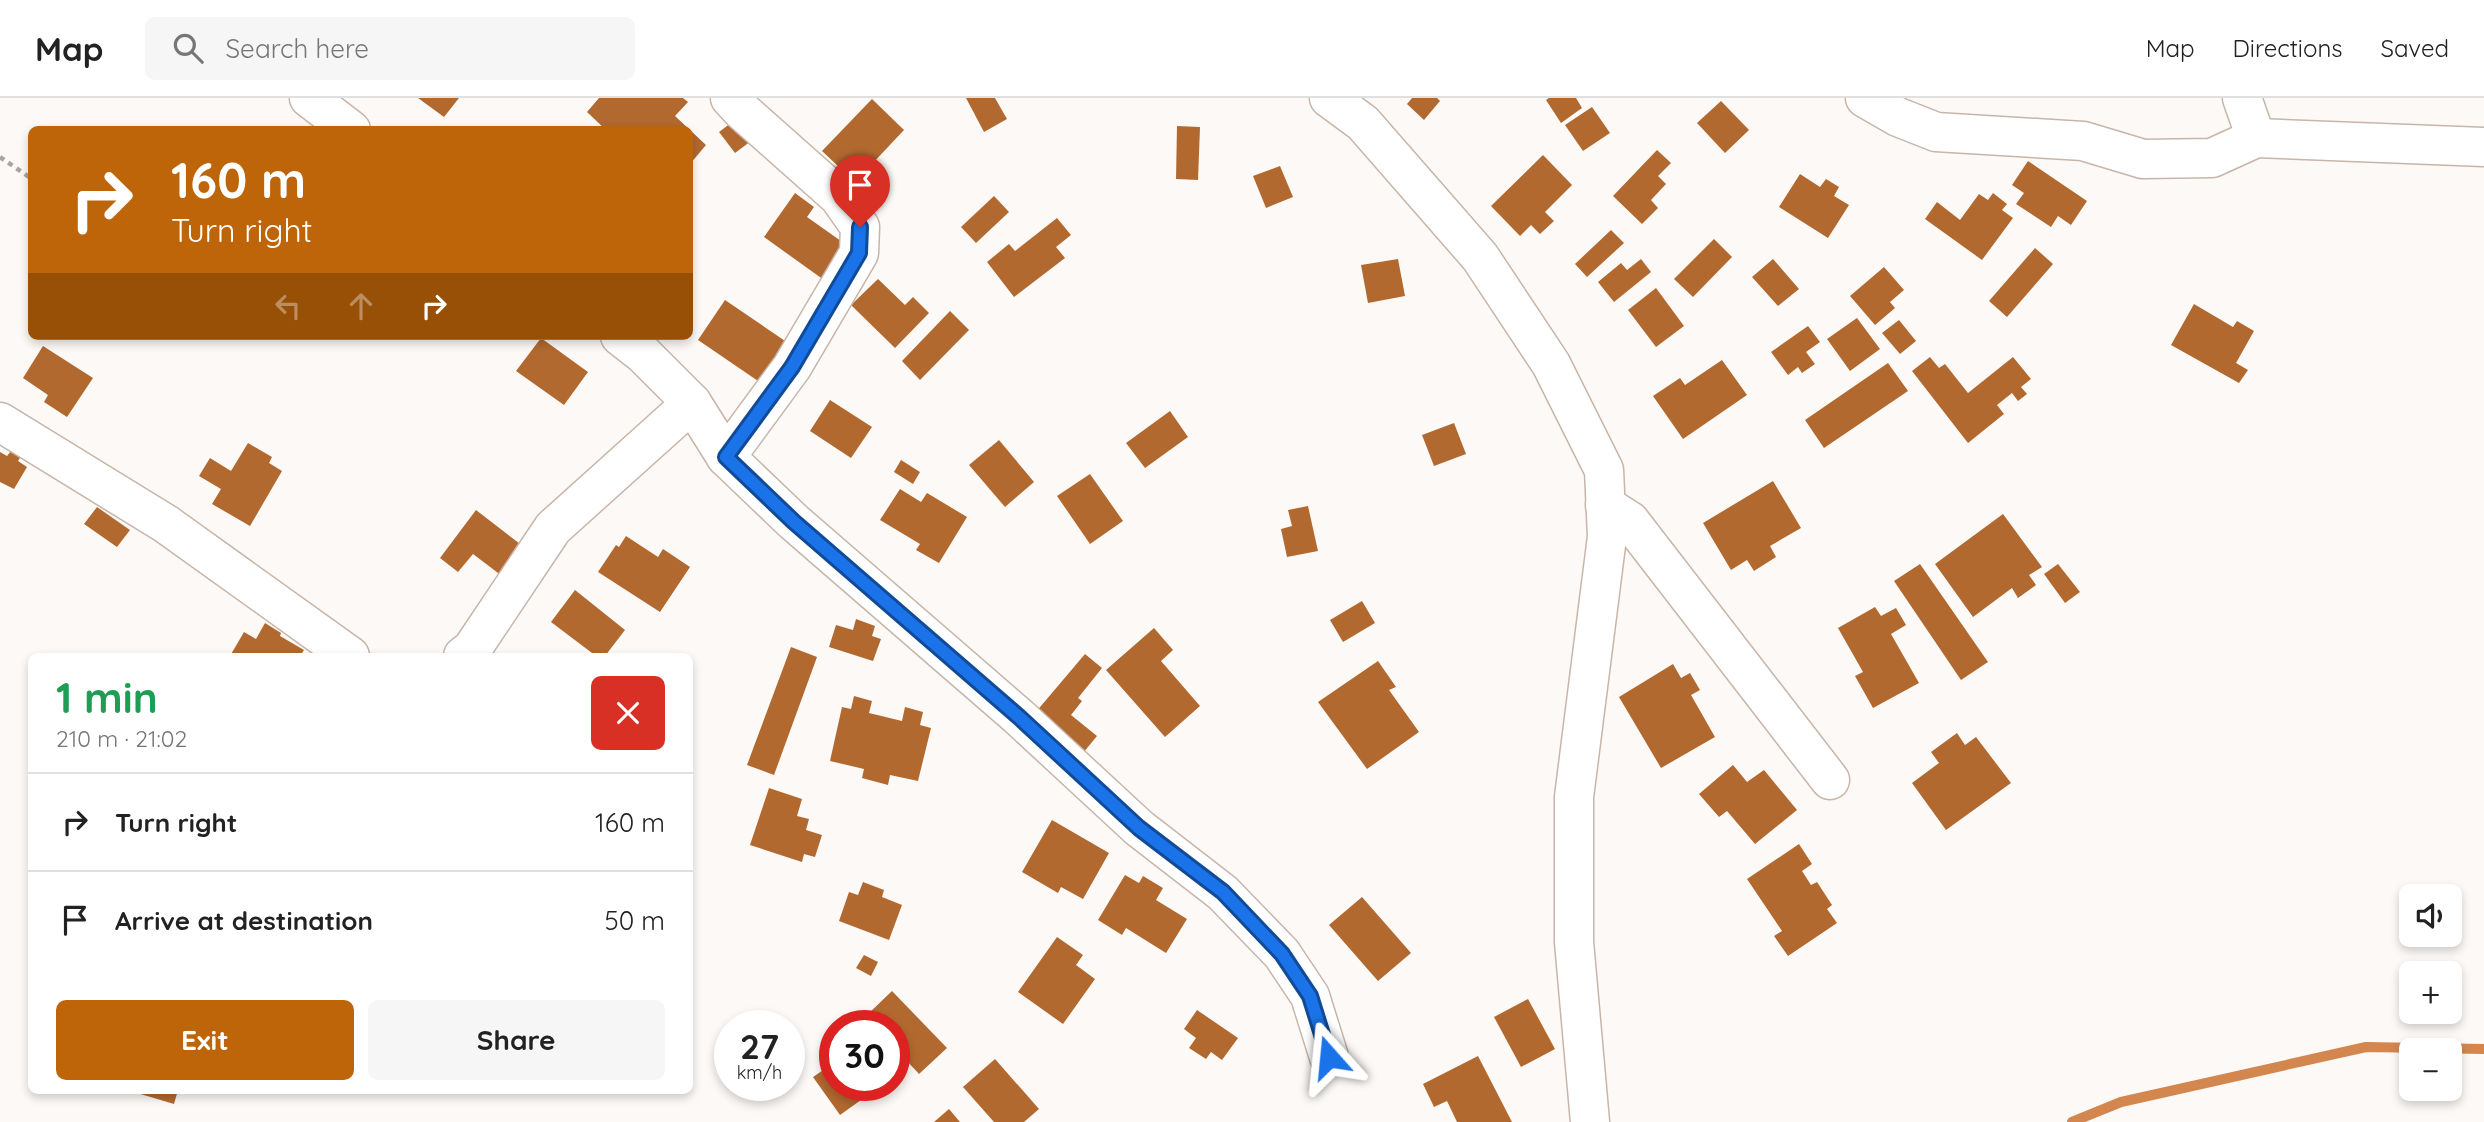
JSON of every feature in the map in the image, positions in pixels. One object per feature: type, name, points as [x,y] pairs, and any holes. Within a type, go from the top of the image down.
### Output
[{"type":"street","points":[[309,98],[346,126]]},
{"type":"street","points":[[726,457],[792,367],[859,253],[860,227],[839,197],[730,98]]},
{"type":"street","points":[[1329,98],[1363,123],[1480,257],[1551,364],[1604,470],[1606,537],[1573,797],[1574,942],[1590,1122]]},
{"type":"street","points":[[1865,98],[1898,117],[1937,132],[2083,141],[2143,159],[2212,158],[2256,138],[2484,147]]},
{"type":"street","points":[[2242,98],[2256,138]]},
{"type":"street","points":[[625,340],[692,402],[726,457],[794,522],[1019,717],[1139,828],[1223,892],[1282,954],[1310,996],[1329,1057]]},
{"type":"street","points":[[467,653],[553,528],[692,402]]},
{"type":"street","points":[[0,422],[166,524],[345,653]]},
{"type":"street","points":[[1605,505],[1630,521],[1830,780]]},
{"type":"path","points":[[0,157],[28,176]]},
{"type":"building","points":[[418,98],[459,98],[444,117]]},
{"type":"building","points":[[599,98],[683,98],[688,102],[675,116],[686,126],[602,126],[587,112]]},
{"type":"building","points":[[966,98],[995,98],[1007,119],[984,132]]},
{"type":"building","points":[[1412,98],[1437,98],[1440,101],[1424,120],[1407,104]]},
{"type":"building","points":[[1576,98],[1582,108],[1561,123],[1546,100]]},
{"type":"building","points":[[872,99],[904,130],[855,182],[822,151]]},
{"type":"building","points":[[1721,101],[1749,130],[1725,153],[1697,123]]},
{"type":"building","points":[[1592,107],[1610,133],[1583,151],[1565,125]]},
{"type":"building","points":[[735,120],[751,141],[735,153],[719,132]]},
{"type":"building","points":[[1177,126],[1200,127],[1198,180],[1176,179]]},
{"type":"building","points":[[693,133],[706,145],[693,160]]},
{"type":"building","points":[[1657,150],[1671,163],[1658,176],[1666,184],[1651,200],[1658,208],[1642,224],[1613,196]]},
{"type":"building","points":[[1543,155],[1572,185],[1545,212],[1554,221],[1540,234],[1531,225],[1520,236],[1491,206]]},
{"type":"building","points":[[2028,161],[2087,201],[2071,225],[2058,216],[2051,227],[2016,204],[2024,193],[2012,185]]},
{"type":"building","points":[[1280,166],[1293,197],[1266,208],[1253,176]]},
{"type":"building","points":[[1800,174],[1820,187],[1826,179],[1839,187],[1834,196],[1849,205],[1828,238],[1779,207]]},
{"type":"building","points":[[795,193],[814,207],[807,217],[848,246],[824,280],[764,237]]},
{"type":"building","points":[[1993,193],[2007,204],[2002,210],[2013,218],[1982,260],[1925,219],[1937,202],[1960,220],[1979,194],[1988,200]]},
{"type":"building","points":[[994,196],[1009,212],[976,243],[961,227]]},
{"type":"building","points":[[1057,218],[1071,235],[1056,247],[1065,258],[1014,297],[987,262],[1009,244],[1015,251]]},
{"type":"building","points":[[1611,230],[1624,243],[1587,277],[1575,264]]},
{"type":"building","points":[[1714,239],[1732,257],[1693,297],[1674,279]]},
{"type":"building","points":[[2035,248],[2053,264],[2007,317],[1989,301]]},
{"type":"building","points":[[1398,259],[1405,296],[1368,303],[1361,265]]},
{"type":"building","points":[[1641,259],[1651,272],[1614,302],[1598,282],[1621,263],[1627,270]]},
{"type":"building","points":[[1773,259],[1799,289],[1778,306],[1752,277]]},
{"type":"building","points":[[1884,267],[1904,290],[1890,302],[1895,308],[1875,325],[1850,296]]},
{"type":"building","points":[[878,279],[905,305],[913,297],[929,313],[895,348],[851,305]]},
{"type":"building","points":[[1656,288],[1684,326],[1656,347],[1628,310]]},
{"type":"building","points":[[725,300],[788,343],[761,383],[698,340]]},
{"type":"building","points":[[2194,304],[2233,327],[2237,321],[2254,331],[2236,363],[2248,370],[2239,383],[2171,345]]},
{"type":"building","points":[[950,311],[969,330],[920,380],[902,361]]},
{"type":"building","points":[[1857,318],[1880,349],[1850,371],[1827,339]]},
{"type":"building","points":[[1899,320],[1916,341],[1900,354],[1882,333]]},
{"type":"building","points":[[1808,326],[1820,342],[1806,352],[1815,364],[1802,373],[1798,367],[1788,375],[1771,352]]},
{"type":"building","points":[[539,340],[544,340],[588,372],[564,405],[516,371]]},
{"type":"building","points":[[43,346],[93,378],[67,417],[44,402],[48,395],[23,378]]},
{"type":"building","points":[[1930,357],[1939,368],[1945,364],[1968,393],[2013,357],[2031,379],[2021,387],[2027,394],[2018,401],[2012,393],[1997,405],[2004,414],[1968,443],[1912,371]]},
{"type":"building","points":[[1722,360],[1747,395],[1683,439],[1653,396],[1680,378],[1685,385]]},
{"type":"building","points":[[1888,363],[1908,391],[1824,448],[1805,420]]},
{"type":"building","points":[[830,400],[872,427],[851,458],[810,431]]},
{"type":"building","points":[[1170,411],[1188,437],[1145,468],[1126,443]]},
{"type":"building","points":[[1454,423],[1466,454],[1434,466],[1422,435]]},
{"type":"building","points":[[999,440],[1034,482],[1005,507],[969,465]]},
{"type":"building","points":[[248,443],[272,457],[269,463],[282,471],[250,526],[212,504],[221,489],[199,476],[210,458],[231,471]]},
{"type":"building","points":[[11,451],[21,456],[18,461],[27,467],[14,489],[0,482],[0,452],[7,456]]},
{"type":"building","points":[[901,460],[920,472],[913,484],[894,472]]},
{"type":"building","points":[[1090,474],[1123,521],[1090,544],[1057,496]]},
{"type":"building","points":[[1773,481],[1801,528],[1770,546],[1776,557],[1754,571],[1747,560],[1731,570],[1703,523]]},
{"type":"building","points":[[900,489],[921,502],[927,493],[967,517],[939,563],[916,550],[920,544],[880,520]]},
{"type":"building","points":[[1308,506],[1318,551],[1287,557],[1281,529],[1292,526],[1288,510]]},
{"type":"building","points":[[97,507],[130,530],[117,547],[84,524]]},
{"type":"building","points":[[476,510],[524,547],[502,576],[473,554],[458,572],[440,558]]},
{"type":"building","points":[[2003,514],[2042,567],[2029,575],[2036,585],[2018,598],[2012,588],[1973,617],[1935,564]]},
{"type":"building","points":[[626,536],[658,557],[663,549],[690,567],[660,612],[598,572],[616,545],[619,547]]},
{"type":"building","points":[[1920,564],[1988,662],[1961,680],[1894,581]]},
{"type":"building","points":[[2058,564],[2080,592],[2065,603],[2044,574]]},
{"type":"building","points":[[575,590],[625,630],[607,653],[592,653],[551,622]]},
{"type":"building","points":[[1362,601],[1375,623],[1343,642],[1330,620]]},
{"type":"building","points":[[1875,607],[1881,616],[1896,608],[1906,625],[1891,634],[1919,683],[1873,708],[1855,676],[1863,672],[1838,628]]},
{"type":"building","points":[[856,619],[875,626],[872,636],[881,639],[873,661],[829,647],[836,625],[853,630]]},
{"type":"building","points":[[265,623],[281,633],[280,636],[304,650],[302,653],[232,653],[244,632],[256,639]]},
{"type":"building","points":[[1154,628],[1173,650],[1161,661],[1200,706],[1165,737],[1106,670]]},
{"type":"building","points":[[791,647],[817,657],[774,775],[747,765]]},
{"type":"building","points":[[1085,654],[1102,668],[1078,698],[1082,701],[1071,715],[1097,736],[1083,753],[1035,713]]},
{"type":"building","points":[[1378,661],[1396,687],[1389,690],[1419,732],[1367,769],[1318,702]]},
{"type":"building","points":[[1673,664],[1681,678],[1690,673],[1700,690],[1691,695],[1715,737],[1661,768],[1619,697]]},
{"type":"building","points":[[854,696],[872,701],[869,713],[902,721],[905,707],[923,712],[920,725],[931,728],[918,781],[890,775],[888,785],[862,778],[864,769],[830,761],[842,707],[851,709]]},
{"type":"building","points":[[1957,733],[1965,745],[1976,737],[2011,783],[1946,830],[1912,783],[1939,763],[1931,752]]},
{"type":"building","points":[[1733,765],[1747,782],[1764,770],[1797,810],[1755,844],[1727,811],[1719,817],[1699,794]]},
{"type":"building","points":[[769,788],[802,799],[797,816],[809,819],[806,830],[822,835],[815,857],[804,854],[802,862],[750,845]]},
{"type":"building","points":[[1052,820],[1109,853],[1083,899],[1061,887],[1058,893],[1022,872]]},
{"type":"building","points":[[1799,844],[1812,864],[1802,871],[1811,885],[1817,882],[1832,905],[1827,909],[1837,923],[1788,956],[1774,936],[1782,931],[1747,879]]},
{"type":"building","points":[[1125,875],[1139,883],[1143,876],[1163,888],[1156,900],[1187,919],[1166,953],[1126,928],[1122,935],[1098,920]]},
{"type":"building","points":[[863,882],[884,890],[882,897],[902,905],[889,940],[839,921],[849,892],[858,895]]},
{"type":"building","points":[[1362,897],[1411,953],[1378,981],[1329,925]]},
{"type":"building","points":[[1057,937],[1083,955],[1076,965],[1095,979],[1063,1024],[1018,992]]},
{"type":"building","points":[[864,955],[878,962],[871,976],[856,968]]},
{"type":"building","points":[[892,991],[947,1048],[919,1074],[910,1064],[910,1010],[872,1010]]},
{"type":"building","points":[[1528,999],[1555,1049],[1521,1067],[1494,1017]]},
{"type":"building","points":[[1197,1010],[1238,1038],[1222,1060],[1211,1052],[1206,1059],[1189,1048],[1196,1038],[1184,1029]]},
{"type":"building","points":[[1478,1056],[1512,1122],[1457,1122],[1447,1101],[1434,1107],[1423,1084]]},
{"type":"building","points":[[995,1059],[1039,1109],[1024,1122],[994,1122],[963,1087]]},
{"type":"building","points":[[819,1073],[819,1085],[813,1077]]},
{"type":"building","points":[[140,1094],[177,1094],[174,1104]]},
{"type":"building","points":[[830,1101],[860,1101],[840,1115]]},
{"type":"building","points":[[949,1109],[960,1122],[934,1122]]},
{"type":"waterway","points":[[2072,1122],[2121,1102],[2366,1047],[2484,1049]]},
{"type":"route","points":[[860,227],[859,253],[792,367],[726,457],[794,522],[1019,717],[1139,828],[1223,892],[1282,954],[1310,996],[1329,1057]]}]
